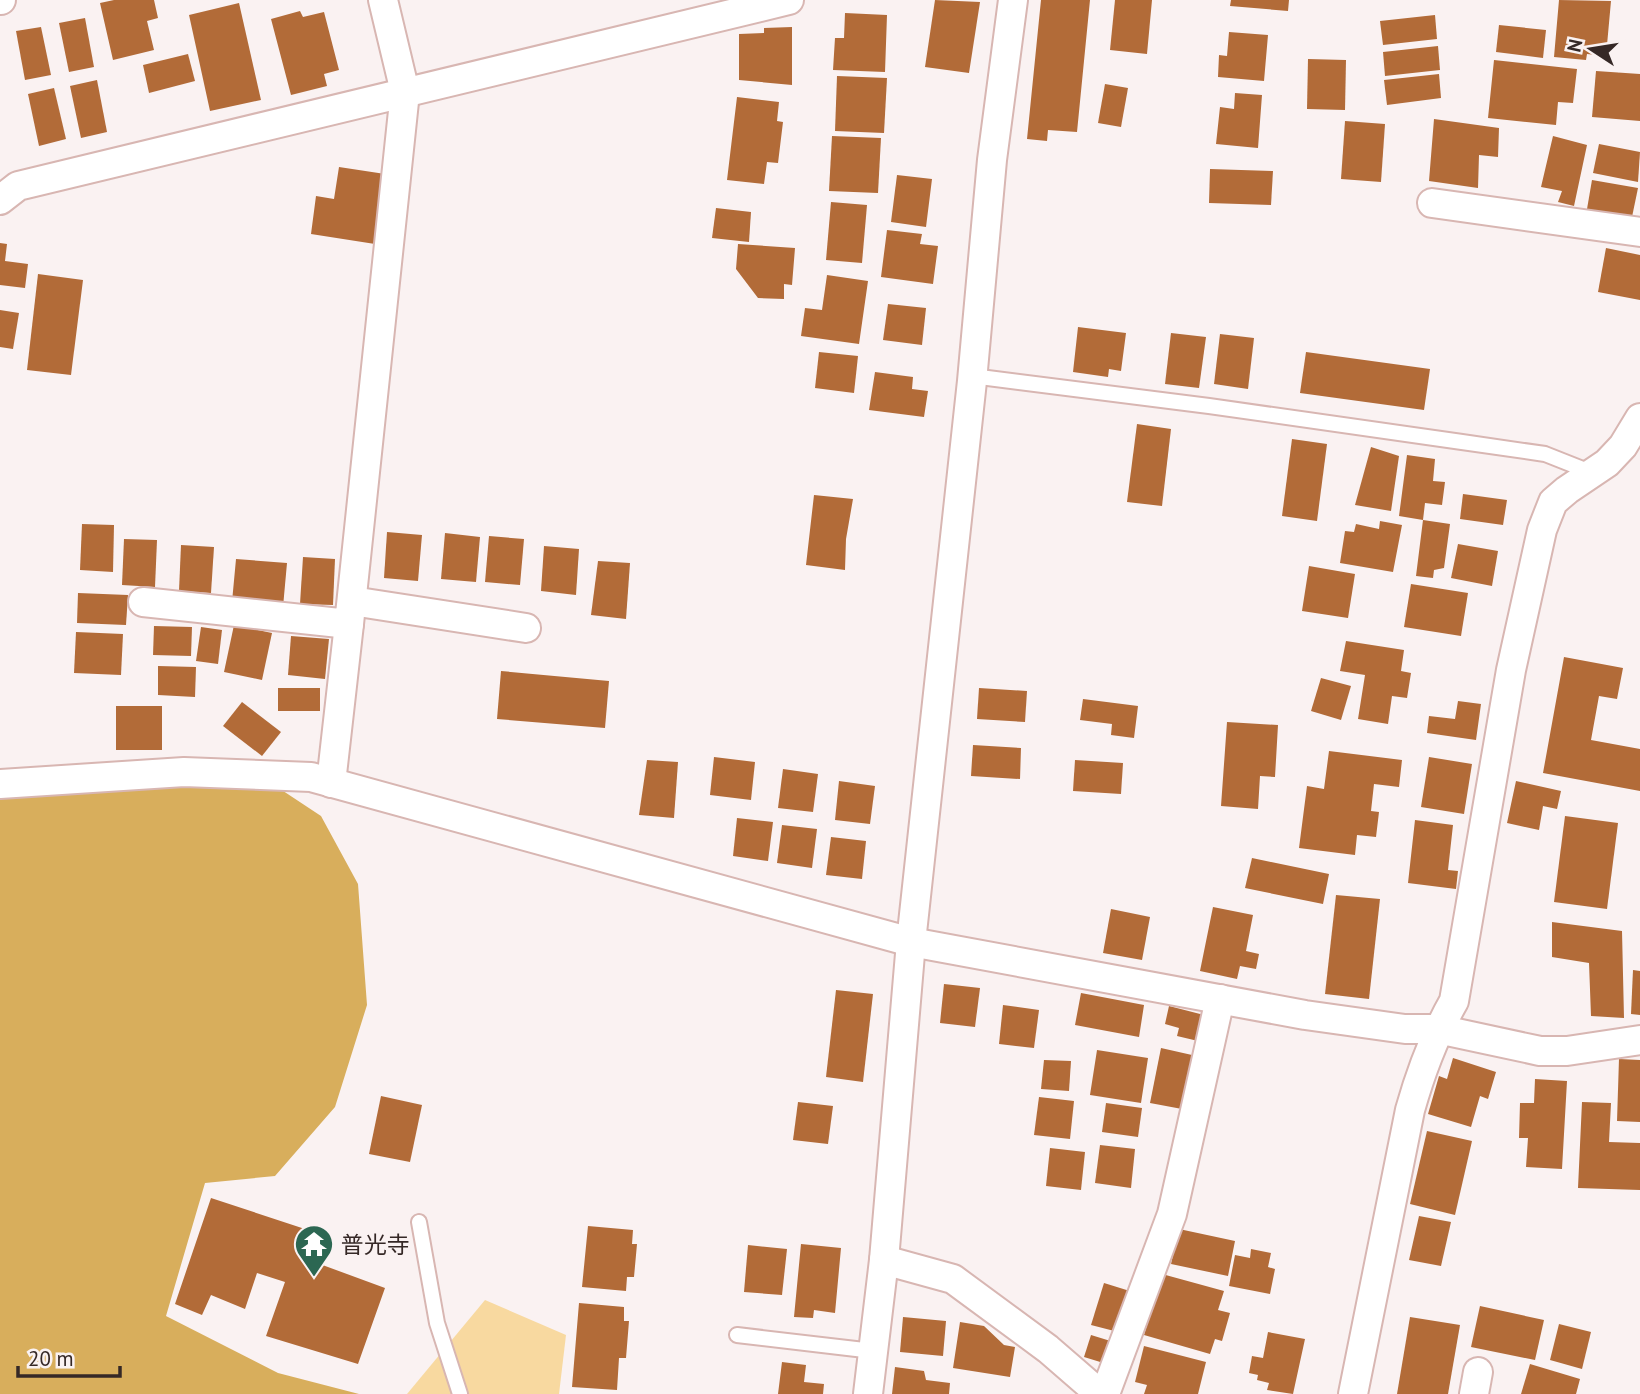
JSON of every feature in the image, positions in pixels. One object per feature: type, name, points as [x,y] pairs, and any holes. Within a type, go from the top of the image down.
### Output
[{"type":"street","points":[[331,783],[405,92],[383,0]]},
{"type":"street","points":[[0,200],[18,186],[789,0]]},
{"type":"street","points":[[868,1394],[884,1260],[911,942],[972,376],[992,160],[1013,0]]},
{"type":"street","points":[[1432,202],[1640,232]]},
{"type":"street","points":[[1353,1394],[1410,1110],[1421,1070],[1438,1029],[1454,1001],[1461,969],[1511,670],[1542,530],[1553,502],[1607,463],[1623,446],[1640,418]]},
{"type":"street","points":[[143,602],[350,612],[526,628]]},
{"type":"street","points":[[0,784],[184,772],[311,777],[911,942],[1220,999],[1405,1029],[1438,1029],[1540,1051],[1567,1051],[1640,1040]]},
{"type":"street","points":[[884,1260],[953,1279],[1048,1349],[1103,1394],[1172,1214],[1220,999]]},
{"type":"lane","points":[[972,376],[1474,443],[1545,454],[1593,472]]},
{"type":"lane","points":[[419,1222],[437,1323],[460,1394]]},
{"type":"lane","points":[[737,1335],[873,1351]]},
{"type":"shaded area","points":[[259,775],[321,816],[358,884],[367,1005],[335,1107],[275,1176],[205,1183],[166,1316],[278,1373],[359,1394],[0,1394],[0,784]]},
{"type":"shaded area","points":[[485,1300],[566,1335],[559,1394],[407,1394]]},
{"type":"building","points":[[114,0],[154,0],[158,18],[147,21],[154,50],[113,60],[100,3]]},
{"type":"building","points":[[935,0],[980,2],[969,73],[925,67]]},
{"type":"building","points":[[1041,0],[1090,0],[1077,132],[1048,130],[1047,141],[1027,139]]},
{"type":"building","points":[[1115,0],[1152,0],[1147,54],[1110,50]]},
{"type":"building","points":[[1231,0],[1289,0],[1288,11],[1230,6]]},
{"type":"building","points":[[1559,0],[1611,1],[1606,56],[1587,54],[1586,60],[1554,57]]},
{"type":"building","points":[[239,3],[261,100],[210,111],[189,15]]},
{"type":"building","points":[[300,11],[303,17],[324,12],[339,70],[324,74],[327,86],[291,95],[271,19]]},
{"type":"building","points":[[845,13],[887,15],[885,72],[833,70],[835,38],[844,38]]},
{"type":"building","points":[[1435,15],[1437,39],[1383,45],[1380,21]]},
{"type":"building","points":[[85,18],[94,67],[69,72],[59,23]]},
{"type":"building","points":[[1499,25],[1546,30],[1543,58],[1496,52]]},
{"type":"building","points":[[41,27],[51,75],[25,80],[16,31]]},
{"type":"building","points":[[792,27],[792,85],[739,80],[739,34],[764,33],[764,28]]},
{"type":"building","points":[[1229,32],[1268,35],[1264,81],[1218,77],[1219,55],[1227,56]]},
{"type":"building","points":[[1438,46],[1440,70],[1385,76],[1383,52]]},
{"type":"building","points":[[188,54],[195,81],[149,93],[143,65]]},
{"type":"building","points":[[1308,59],[1346,60],[1345,110],[1307,109]]},
{"type":"building","points":[[1494,60],[1577,69],[1573,103],[1558,102],[1556,125],[1488,118]]},
{"type":"building","points":[[1596,71],[1640,74],[1640,121],[1592,117]]},
{"type":"building","points":[[1439,74],[1441,98],[1387,105],[1384,80]]},
{"type":"building","points":[[837,76],[887,78],[884,133],[835,131]]},
{"type":"building","points":[[97,80],[107,132],[81,138],[70,86]]},
{"type":"building","points":[[1105,84],[1128,88],[1121,127],[1098,123]]},
{"type":"building","points":[[54,88],[66,139],[39,146],[28,94]]},
{"type":"building","points":[[1235,93],[1262,95],[1258,148],[1216,144],[1220,107],[1234,109]]},
{"type":"building","points":[[737,97],[779,102],[777,121],[783,122],[778,163],[767,162],[764,184],[727,180]]},
{"type":"building","points":[[1434,119],[1499,128],[1498,157],[1479,155],[1478,188],[1429,181]]},
{"type":"building","points":[[1345,121],[1385,124],[1381,182],[1341,179]]},
{"type":"building","points":[[832,136],[881,138],[878,193],[829,191]]},
{"type":"building","points":[[1553,136],[1587,145],[1574,206],[1558,202],[1562,191],[1541,187]]},
{"type":"building","points":[[1599,144],[1640,152],[1638,182],[1593,173]]},
{"type":"building","points":[[339,167],[385,174],[375,244],[311,234],[316,196],[334,199]]},
{"type":"building","points":[[1210,169],[1273,171],[1271,205],[1209,203]]},
{"type":"building","points":[[897,175],[932,179],[926,227],[891,222]]},
{"type":"building","points":[[1592,180],[1638,188],[1632,217],[1587,209]]},
{"type":"building","points":[[831,202],[867,205],[862,263],[826,260]]},
{"type":"building","points":[[716,208],[751,212],[749,242],[712,238]]},
{"type":"building","points":[[887,230],[922,234],[920,244],[938,246],[933,284],[881,277]]},
{"type":"building","points":[[0,243],[7,244],[5,261],[28,264],[25,288],[0,285]]},
{"type":"building","points":[[738,244],[795,248],[792,285],[784,284],[784,299],[758,298],[736,269]]},
{"type":"building","points":[[1606,248],[1640,255],[1640,300],[1598,292]]},
{"type":"building","points":[[38,274],[83,280],[71,375],[27,370]]},
{"type":"building","points":[[827,275],[868,281],[859,344],[801,336],[805,308],[822,310]]},
{"type":"building","points":[[888,304],[926,308],[922,345],[883,340]]},
{"type":"building","points":[[0,310],[19,313],[13,349],[0,347]]},
{"type":"building","points":[[1078,327],[1126,333],[1121,371],[1109,369],[1108,377],[1073,372]]},
{"type":"building","points":[[1171,333],[1206,337],[1199,388],[1165,384]]},
{"type":"building","points":[[1220,334],[1254,338],[1248,389],[1214,384]]},
{"type":"building","points":[[819,352],[858,356],[854,393],[815,388]]},
{"type":"building","points":[[1306,352],[1430,369],[1424,410],[1300,393]]},
{"type":"building","points":[[875,372],[913,377],[912,389],[928,391],[924,417],[869,410]]},
{"type":"building","points":[[1137,424],[1171,429],[1162,506],[1127,502]]},
{"type":"building","points":[[1292,439],[1327,444],[1317,521],[1282,516]]},
{"type":"building","points":[[1371,447],[1399,456],[1391,511],[1355,505]]},
{"type":"building","points":[[1407,455],[1435,459],[1433,481],[1445,482],[1442,505],[1425,503],[1423,520],[1399,516]]},
{"type":"building","points":[[1463,494],[1507,500],[1503,525],[1460,519]]},
{"type":"building","points":[[814,495],[853,499],[846,539],[845,570],[806,565]]},
{"type":"building","points":[[1423,520],[1450,524],[1444,568],[1434,570],[1433,578],[1416,576]]},
{"type":"building","points":[[1380,521],[1402,525],[1393,572],[1340,563],[1345,531],[1354,532],[1356,524],[1379,529]]},
{"type":"building","points":[[82,524],[114,525],[113,572],[80,570]]},
{"type":"building","points":[[387,532],[422,535],[418,581],[384,578]]},
{"type":"building","points":[[445,533],[480,537],[476,582],[441,579]]},
{"type":"building","points":[[489,536],[524,539],[520,585],[485,582]]},
{"type":"building","points":[[124,539],[157,540],[155,587],[122,585]]},
{"type":"building","points":[[1458,544],[1498,551],[1492,586],[1451,578]]},
{"type":"building","points":[[181,545],[214,547],[211,593],[179,591]]},
{"type":"building","points":[[544,546],[579,549],[576,595],[541,591]]},
{"type":"building","points":[[303,557],[335,559],[333,605],[300,604]]},
{"type":"building","points":[[236,559],[287,563],[283,607],[232,602]]},
{"type":"building","points":[[598,561],[630,563],[626,619],[591,615]]},
{"type":"building","points":[[1309,566],[1355,574],[1348,618],[1302,611]]},
{"type":"building","points":[[1411,584],[1468,593],[1461,636],[1404,627]]},
{"type":"building","points":[[78,593],[128,595],[126,625],[77,623]]},
{"type":"building","points":[[234,625],[272,633],[262,680],[224,672]]},
{"type":"building","points":[[154,626],[192,627],[191,656],[153,655]]},
{"type":"building","points":[[201,627],[222,630],[218,664],[196,661]]},
{"type":"building","points":[[76,632],[123,634],[121,675],[74,673]]},
{"type":"building","points":[[291,636],[329,639],[325,679],[288,675]]},
{"type":"building","points":[[1346,641],[1404,650],[1401,671],[1411,673],[1407,698],[1392,696],[1388,724],[1358,719],[1365,675],[1340,671]]},
{"type":"building","points":[[1564,657],[1623,668],[1617,699],[1599,696],[1591,740],[1640,749],[1640,791],[1543,773]]},
{"type":"building","points":[[158,666],[196,667],[195,697],[158,695]]},
{"type":"building","points":[[501,671],[609,681],[605,728],[497,719]]},
{"type":"building","points":[[1321,678],[1351,686],[1341,720],[1311,711]]},
{"type":"building","points":[[278,688],[320,688],[320,711],[278,711]]},
{"type":"building","points":[[979,688],[1027,691],[1025,722],[977,719]]},
{"type":"building","points":[[1083,699],[1138,706],[1134,738],[1111,735],[1112,724],[1080,720]]},
{"type":"building","points":[[1458,701],[1481,704],[1476,740],[1427,733],[1429,716],[1455,719]]},
{"type":"building","points":[[242,702],[281,732],[262,756],[223,726]]},
{"type":"building","points":[[116,706],[162,706],[162,750],[116,750]]},
{"type":"building","points":[[1227,722],[1278,725],[1275,777],[1260,776],[1258,809],[1221,806]]},
{"type":"building","points":[[973,745],[1021,748],[1020,779],[971,776]]},
{"type":"building","points":[[1329,751],[1402,760],[1399,787],[1374,784],[1371,811],[1379,812],[1376,837],[1357,835],[1355,855],[1299,848],[1307,786],[1324,789]]},
{"type":"building","points":[[714,757],[755,762],[751,800],[710,795]]},
{"type":"building","points":[[1429,757],[1472,764],[1464,814],[1421,807]]},
{"type":"building","points":[[647,760],[678,762],[674,818],[639,815]]},
{"type":"building","points":[[1075,760],[1123,763],[1121,794],[1073,791]]},
{"type":"building","points":[[783,769],[818,774],[813,812],[778,808]]},
{"type":"building","points":[[839,781],[875,786],[870,824],[835,820]]},
{"type":"building","points":[[1516,781],[1561,791],[1557,809],[1543,806],[1539,830],[1507,823]]},
{"type":"building","points":[[1565,816],[1618,823],[1607,909],[1554,902]]},
{"type":"building","points":[[737,818],[773,822],[768,861],[733,856]]},
{"type":"building","points":[[1415,820],[1453,825],[1448,870],[1458,871],[1456,889],[1408,883]]},
{"type":"building","points":[[782,825],[817,829],[812,868],[777,863]]},
{"type":"building","points":[[831,837],[866,841],[862,879],[826,875]]},
{"type":"building","points":[[1252,858],[1329,874],[1323,904],[1245,888]]},
{"type":"building","points":[[1336,895],[1380,899],[1369,999],[1325,994]]},
{"type":"building","points":[[1213,907],[1253,915],[1246,951],[1259,954],[1256,969],[1240,966],[1237,979],[1200,971]]},
{"type":"building","points":[[1111,909],[1150,917],[1142,960],[1103,953]]},
{"type":"building","points":[[1552,922],[1622,931],[1624,1018],[1591,1016],[1589,963],[1552,957]]},
{"type":"building","points":[[1633,970],[1640,971],[1640,1015],[1631,1014]]},
{"type":"building","points":[[944,984],[980,988],[975,1027],[940,1023]]},
{"type":"building","points":[[836,990],[873,994],[863,1082],[826,1077]]},
{"type":"building","points":[[1081,993],[1144,1005],[1139,1037],[1075,1025]]},
{"type":"building","points":[[1003,1005],[1039,1010],[1034,1048],[999,1044]]},
{"type":"building","points":[[1169,1006],[1204,1015],[1198,1041],[1177,1036],[1179,1028],[1165,1024]]},
{"type":"building","points":[[1161,1048],[1192,1055],[1182,1109],[1150,1103]]},
{"type":"building","points":[[1097,1050],[1148,1058],[1141,1103],[1090,1095]]},
{"type":"building","points":[[1453,1058],[1496,1072],[1488,1099],[1480,1096],[1471,1127],[1428,1114],[1439,1076],[1447,1079]]},
{"type":"building","points":[[1619,1059],[1640,1060],[1640,1122],[1617,1121]]},
{"type":"building","points":[[1044,1060],[1071,1061],[1069,1091],[1041,1089]]},
{"type":"building","points":[[1535,1079],[1567,1081],[1562,1169],[1526,1167],[1528,1138],[1519,1138],[1520,1103],[1534,1103]]},
{"type":"building","points":[[381,1096],[422,1105],[410,1162],[369,1154]]},
{"type":"building","points":[[1039,1097],[1074,1101],[1070,1139],[1034,1135]]},
{"type":"building","points":[[798,1102],[833,1106],[828,1144],[793,1140]]},
{"type":"building","points":[[1582,1102],[1611,1103],[1609,1142],[1640,1143],[1640,1190],[1578,1188]]},
{"type":"building","points":[[1106,1103],[1142,1108],[1138,1137],[1102,1132]]},
{"type":"building","points":[[1427,1131],[1472,1141],[1455,1215],[1410,1204]]},
{"type":"building","points":[[1100,1145],[1135,1149],[1131,1188],[1095,1183]]},
{"type":"building","points":[[1050,1148],[1085,1152],[1081,1190],[1046,1186]]},
{"type":"building","name":"普光寺","points":[[211,1198],[308,1230],[298,1256],[385,1288],[358,1364],[266,1336],[285,1282],[257,1273],[245,1309],[211,1295],[202,1315],[175,1304]]},
{"type":"building","points":[[1419,1216],[1451,1222],[1441,1266],[1409,1260]]},
{"type":"building","points":[[588,1226],[633,1230],[632,1244],[637,1244],[634,1277],[627,1277],[626,1291],[582,1287]]},
{"type":"building","points":[[1179,1229],[1235,1241],[1228,1276],[1171,1264]]},
{"type":"building","points":[[801,1244],[841,1248],[835,1313],[814,1310],[813,1318],[794,1317]]},
{"type":"building","points":[[748,1245],[787,1249],[782,1295],[744,1292]]},
{"type":"building","points":[[1251,1249],[1271,1253],[1268,1267],[1275,1269],[1270,1294],[1229,1286],[1235,1255],[1250,1258]]},
{"type":"building","points":[[1162,1274],[1224,1291],[1218,1310],[1230,1313],[1222,1341],[1215,1339],[1210,1354],[1144,1335]]},
{"type":"building","points":[[1104,1283],[1133,1292],[1122,1333],[1091,1325]]},
{"type":"building","points":[[579,1303],[624,1307],[624,1321],[629,1321],[626,1358],[619,1358],[617,1390],[572,1387]]},
{"type":"building","points":[[1480,1306],[1544,1320],[1535,1360],[1471,1347]]},
{"type":"building","points":[[903,1317],[946,1321],[943,1356],[900,1352]]},
{"type":"building","points":[[1410,1317],[1460,1325],[1448,1394],[1397,1394]]},
{"type":"building","points":[[960,1322],[984,1326],[1004,1345],[1015,1347],[1010,1377],[953,1368]]},
{"type":"building","points":[[1559,1324],[1591,1332],[1582,1369],[1550,1360]]},
{"type":"building","points":[[1268,1332],[1305,1339],[1293,1394],[1267,1390],[1269,1383],[1257,1380],[1258,1375],[1249,1373],[1252,1356],[1263,1358]]},
{"type":"building","points":[[1091,1335],[1117,1343],[1110,1365],[1084,1357]]},
{"type":"building","points":[[1144,1346],[1206,1362],[1198,1394],[1144,1394],[1147,1385],[1135,1382]]},
{"type":"building","points":[[782,1362],[806,1365],[804,1382],[824,1384],[823,1394],[778,1394]]},
{"type":"building","points":[[1530,1364],[1580,1379],[1576,1394],[1521,1394]]},
{"type":"building","points":[[895,1367],[924,1371],[926,1380],[950,1383],[949,1394],[892,1394]]},
{"type":"place","name":"普光寺","points":[[314,1278]]}]
